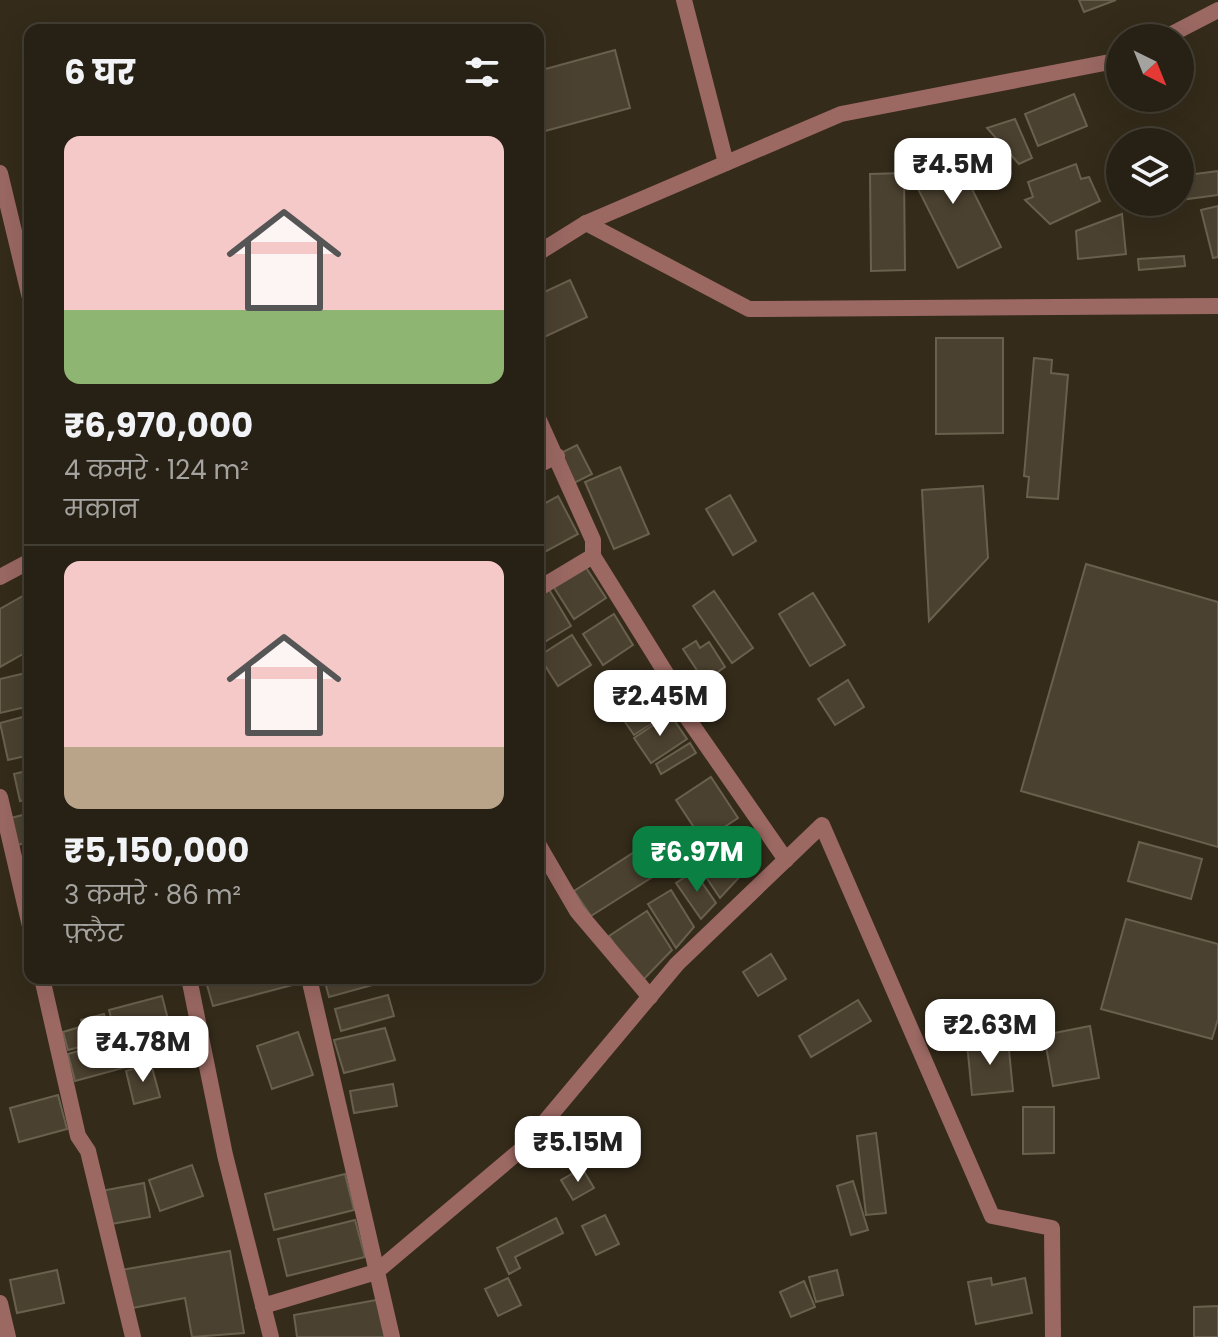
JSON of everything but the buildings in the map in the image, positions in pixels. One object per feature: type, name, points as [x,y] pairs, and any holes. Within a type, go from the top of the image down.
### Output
[{"type":"street","points":[[684,0],[726,163]]},
{"type":"street","points":[[1191,24],[1218,10]]},
{"type":"street","points":[[544,249],[586,223],[841,114],[1106,63]]},
{"type":"street","points":[[0,173],[24,273]]},
{"type":"street","points":[[586,223],[749,309],[1218,306]]},
{"type":"street","points":[[544,430],[593,540],[593,556],[672,683],[686,716],[786,860]]},
{"type":"street","points":[[544,462],[557,456]]},
{"type":"street","points":[[544,585],[593,556]]},
{"type":"street","points":[[0,577],[24,564]]},
{"type":"street","points":[[0,797],[24,900]]},
{"type":"street","points":[[263,1306],[376,1272],[523,1148],[677,964],[822,825],[992,1216],[1052,1228],[1053,1337]]},
{"type":"street","points":[[544,854],[577,911],[650,997]]},
{"type":"street","points":[[43,984],[78,1136],[88,1151],[133,1337]]},
{"type":"street","points":[[190,984],[225,1155],[271,1337]]},
{"type":"street","points":[[310,984],[392,1337]]},
{"type":"street","points":[[0,1303],[8,1337]]}]
